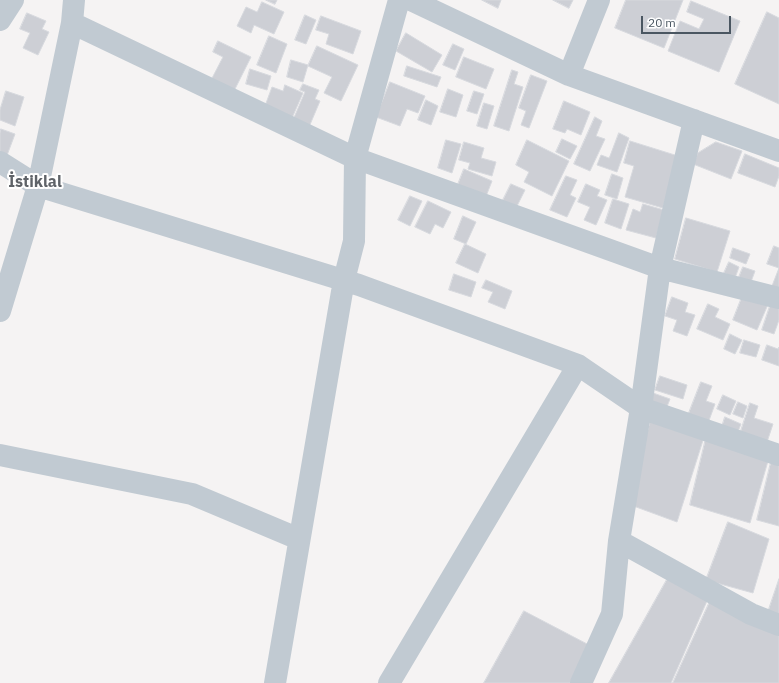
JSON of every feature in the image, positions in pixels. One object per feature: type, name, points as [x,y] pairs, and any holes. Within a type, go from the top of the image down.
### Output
[{"type":"street","points":[[0,20],[13,0]]},
{"type":"street","points":[[0,311],[38,186],[72,23],[74,0]]},
{"type":"street","points":[[275,683],[344,280],[354,241],[355,158],[399,0]]},
{"type":"street","points":[[411,0],[569,75],[779,151]]},
{"type":"street","points":[[569,75],[599,0]]},
{"type":"street","points":[[72,23],[355,158],[660,268],[779,298]]},
{"type":"street","points":[[581,683],[612,614],[619,541],[641,408],[660,268],[694,120]]},
{"type":"street","points":[[0,162],[38,186],[344,280],[578,365],[641,408],[779,455]]},
{"type":"street","points":[[390,683],[578,365]]},
{"type":"street","points":[[0,454],[192,494],[299,539]]},
{"type":"street","points":[[619,541],[751,614],[779,624]]},
{"type":"building","points":[[266,0],[277,0],[275,4]]},
{"type":"building","points":[[482,0],[501,0],[498,8]]},
{"type":"building","points":[[553,0],[573,0],[569,8]]},
{"type":"building","points":[[626,0],[683,0],[664,48],[615,28]]},
{"type":"building","points":[[691,1],[740,21],[719,72],[668,51],[680,21],[699,29],[704,19],[687,12]]},
{"type":"building","points":[[262,2],[284,12],[274,34],[254,25],[251,33],[237,26],[246,7],[257,12]]},
{"type":"building","points":[[767,12],[779,18],[779,104],[735,84]]},
{"type":"building","points":[[27,13],[46,21],[42,29],[49,32],[38,55],[23,48],[30,33],[20,29]]},
{"type":"building","points":[[305,15],[316,20],[306,44],[295,40]]},
{"type":"building","points":[[321,16],[361,31],[353,54],[326,44],[329,34],[316,30]]},
{"type":"building","points":[[406,33],[442,55],[432,72],[396,51]]},
{"type":"building","points":[[269,36],[287,44],[276,73],[257,65]]},
{"type":"building","points":[[218,41],[251,57],[232,95],[209,84],[223,57],[213,52]]},
{"type":"building","points":[[453,44],[464,49],[455,70],[443,65]]},
{"type":"building","points":[[317,46],[358,65],[341,101],[324,93],[332,77],[308,66]]},
{"type":"building","points":[[464,57],[494,69],[486,89],[456,77]]},
{"type":"building","points":[[291,60],[308,65],[303,82],[287,77]]},
{"type":"building","points":[[407,66],[441,77],[437,87],[404,76]]},
{"type":"building","points":[[250,69],[271,76],[267,90],[246,84]]},
{"type":"building","points":[[512,70],[518,72],[514,84],[523,87],[509,131],[494,126]]},
{"type":"building","points":[[531,75],[547,81],[529,128],[521,125],[526,111],[519,108]]},
{"type":"building","points":[[390,82],[425,96],[418,113],[407,109],[400,126],[376,117]]},
{"type":"building","points":[[303,84],[319,90],[315,99],[320,101],[309,127],[293,120],[305,92],[300,90]]},
{"type":"building","points":[[285,85],[303,93],[292,118],[265,106],[272,87],[283,91]]},
{"type":"building","points":[[448,89],[463,95],[456,117],[440,112]]},
{"type":"building","points":[[6,91],[24,97],[15,126],[0,120],[0,110]]},
{"type":"building","points":[[474,91],[484,94],[477,114],[467,111]]},
{"type":"building","points":[[426,100],[438,106],[431,125],[418,120]]},
{"type":"building","points":[[564,101],[590,112],[581,135],[567,129],[565,133],[553,129]]},
{"type":"building","points":[[484,103],[494,106],[487,129],[477,126]]},
{"type":"building","points":[[595,117],[602,121],[596,136],[605,139],[590,171],[574,164]]},
{"type":"building","points":[[1,129],[15,134],[0,174],[0,133]]},
{"type":"building","points":[[619,133],[629,138],[617,172],[597,165],[601,155],[609,158]]},
{"type":"building","points":[[562,139],[577,146],[570,159],[556,152]]},
{"type":"building","points":[[446,140],[461,144],[452,173],[438,168]]},
{"type":"building","points":[[527,140],[569,161],[552,196],[524,182],[529,172],[516,165]]},
{"type":"building","points":[[630,141],[678,156],[663,208],[625,197],[634,166],[624,163]]},
{"type":"building","points":[[464,142],[484,148],[481,158],[496,162],[492,176],[468,169],[470,163],[459,160]]},
{"type":"building","points":[[716,142],[742,151],[731,179],[693,164],[698,153]]},
{"type":"building","points":[[745,154],[779,168],[779,176],[775,187],[738,173]]},
{"type":"building","points":[[464,169],[492,181],[483,204],[455,192]]},
{"type":"building","points":[[612,174],[623,178],[617,199],[605,195]]},
{"type":"building","points":[[566,176],[577,180],[570,195],[576,198],[567,217],[550,210]]},
{"type":"building","points":[[511,184],[525,190],[516,208],[502,202]]},
{"type":"building","points":[[586,184],[600,190],[597,196],[607,200],[596,225],[584,220],[590,207],[578,202]]},
{"type":"building","points":[[410,196],[422,201],[410,226],[398,220]]},
{"type":"building","points":[[613,199],[629,204],[621,229],[605,223]]},
{"type":"building","points":[[428,201],[451,212],[443,228],[435,224],[430,234],[415,227]]},
{"type":"building","points":[[643,204],[664,210],[656,238],[626,230],[633,209],[640,212]]},
{"type":"building","points":[[463,216],[476,222],[466,244],[454,239]]},
{"type":"building","points":[[686,218],[730,231],[717,272],[675,259]]},
{"type":"building","points":[[465,244],[486,254],[478,273],[456,263]]},
{"type":"building","points":[[774,246],[779,248],[779,268],[767,264]]},
{"type":"building","points":[[733,248],[750,254],[746,264],[730,258]]},
{"type":"building","points":[[729,262],[739,267],[735,278],[724,273]]},
{"type":"building","points":[[743,267],[755,271],[748,290],[736,285]]},
{"type":"building","points":[[779,268],[779,289],[772,286]]},
{"type":"building","points":[[454,274],[476,282],[471,297],[449,290]]},
{"type":"building","points":[[486,280],[512,291],[505,309],[488,302],[493,292],[482,288]]},
{"type":"building","points":[[744,292],[769,302],[757,330],[733,320]]},
{"type":"building","points":[[672,297],[688,303],[685,312],[695,315],[687,336],[673,331],[677,320],[665,316]]},
{"type":"building","points":[[771,303],[779,306],[779,320],[774,334],[762,330]]},
{"type":"building","points":[[708,304],[719,309],[715,317],[730,324],[723,340],[697,329]]},
{"type":"building","points":[[730,334],[742,340],[735,354],[724,349]]},
{"type":"building","points":[[744,340],[760,345],[756,357],[740,353]]},
{"type":"building","points":[[767,345],[778,349],[779,347],[779,366],[762,360]]},
{"type":"building","points":[[660,376],[687,385],[683,399],[655,390]]},
{"type":"building","points":[[701,382],[712,386],[706,401],[715,404],[707,426],[687,418]]},
{"type":"building","points":[[653,393],[670,399],[664,414],[648,408]]},
{"type":"building","points":[[723,395],[736,401],[730,415],[717,409]]},
{"type":"building","points":[[738,402],[747,406],[743,418],[733,414]]},
{"type":"building","points":[[750,403],[758,406],[754,418],[773,424],[766,445],[739,437]]},
{"type":"building","points":[[725,417],[741,424],[735,439],[720,433]]},
{"type":"building","points":[[651,419],[705,434],[677,522],[628,504]]},
{"type":"building","points":[[706,438],[768,461],[750,523],[690,505]]},
{"type":"building","points":[[772,458],[779,461],[779,526],[757,520]]},
{"type":"building","points":[[728,522],[769,539],[753,593],[706,580]]},
{"type":"building","points":[[669,576],[707,601],[671,683],[609,683]]},
{"type":"building","points":[[779,579],[779,618],[768,612]]},
{"type":"building","points":[[711,599],[779,630],[779,683],[673,683]]},
{"type":"building","points":[[524,611],[589,645],[570,683],[484,683]]},
{"type":"district","name":"İstiklal","points":[[35,182]]}]
